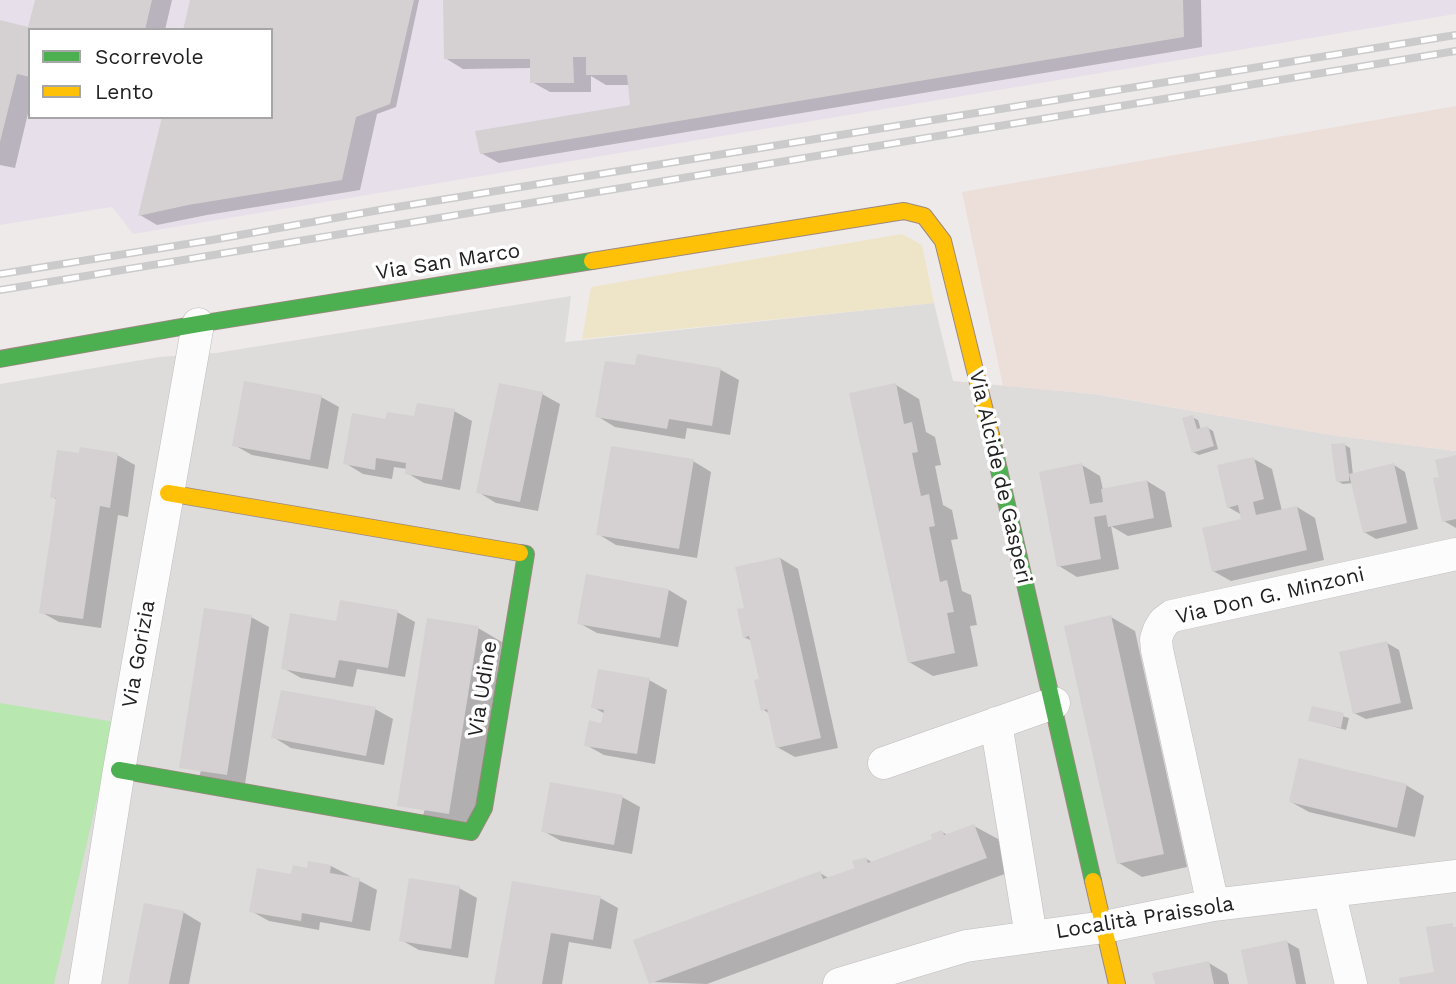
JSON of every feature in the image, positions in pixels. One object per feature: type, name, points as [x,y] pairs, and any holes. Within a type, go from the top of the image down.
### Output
[{"type":"street","name":"Via San Marco","points":[[0,359],[198,324],[904,211]]},
{"type":"street","name":"Via Alcide de Gasperi","points":[[904,211],[924,216],[943,242],[976,371],[1117,984]]},
{"type":"street","name":"Via Gorizia","points":[[85,984],[118,770],[198,324]]},
{"type":"street","name":"Via Udine","points":[[118,770],[471,832],[484,808],[526,554],[168,493]]},
{"type":"street","name":"Via Don G. Minzoni","points":[[1213,905],[1157,650],[1158,630],[1164,621],[1172,616],[1456,554]]},
{"type":"street","points":[[884,763],[1054,704]]},
{"type":"street","points":[[996,723],[1031,936]]},
{"type":"street","name":"Località Praissola","points":[[839,984],[966,946],[1104,927],[1213,905],[1456,876]]},
{"type":"street","points":[[1329,891],[1351,984]]},
{"type":"shaded area","points":[[0,0],[1456,0],[1456,14],[133,234],[112,207],[0,225]]},
{"type":"shaded area","points":[[1456,106],[1456,451],[1331,435],[1096,394],[1003,386],[962,192]]},
{"type":"shaded area","points":[[902,234],[922,245],[934,303],[582,339],[591,287]]},
{"type":"shaded area","points":[[571,296],[565,342],[934,303],[953,381],[1095,394],[1331,435],[1456,451],[1456,984],[0,984],[0,384],[159,357],[216,353]]},
{"type":"green space","points":[[0,703],[115,722],[54,984],[0,984]]},
{"type":"building","points":[[35,0],[152,0],[145,28],[28,28],[28,77],[17,74],[0,142],[0,20],[28,27]]},
{"type":"building","points":[[190,0],[414,0],[390,104],[356,117],[342,180],[188,205],[138,216],[162,119],[273,119],[273,28],[183,28]]},
{"type":"building","points":[[443,0],[1183,0],[1184,37],[480,154],[475,131],[630,105],[627,75],[586,75],[586,57],[573,57],[574,83],[530,83],[530,59],[444,59]]},
{"type":"building","points":[[637,354],[721,368],[712,426],[669,419],[667,429],[595,417],[605,361],[635,365]]},
{"type":"building","points":[[244,381],[322,395],[310,460],[232,446]]},
{"type":"building","points":[[499,383],[543,392],[520,502],[476,493]]},
{"type":"building","points":[[896,383],[904,424],[912,422],[918,452],[912,453],[921,496],[929,494],[935,526],[929,527],[940,582],[947,580],[954,612],[947,613],[955,653],[908,663],[849,393]]},
{"type":"building","points":[[417,403],[455,409],[442,480],[405,474],[406,463],[376,458],[375,470],[343,464],[352,413],[385,419],[387,412],[414,416]]},
{"type":"building","points":[[1193,415],[1197,429],[1208,426],[1214,446],[1192,453],[1182,418]]},
{"type":"building","points":[[1345,443],[1349,481],[1336,482],[1331,444]]},
{"type":"building","points":[[611,446],[694,459],[679,549],[596,535]]},
{"type":"building","points":[[80,447],[118,453],[110,508],[100,506],[83,619],[39,613],[56,498],[50,498],[57,450],[79,453]]},
{"type":"building","points":[[1456,455],[1456,519],[1442,522],[1433,478],[1439,477],[1435,460]]},
{"type":"building","points":[[1254,457],[1264,499],[1253,502],[1256,515],[1297,506],[1307,550],[1212,572],[1202,528],[1241,519],[1238,505],[1227,508],[1217,465]]},
{"type":"building","points":[[1082,463],[1090,504],[1103,502],[1101,489],[1147,480],[1154,518],[1108,527],[1106,515],[1094,517],[1101,559],[1057,567],[1039,472]]},
{"type":"building","points":[[1394,463],[1407,523],[1363,533],[1349,474]]},
{"type":"building","points":[[780,557],[821,738],[776,748],[767,709],[761,711],[754,680],[759,679],[749,636],[743,638],[737,609],[744,608],[735,567]]},
{"type":"building","points":[[586,574],[669,589],[660,638],[577,624]]},
{"type":"building","points":[[340,600],[398,610],[388,668],[339,660],[335,678],[281,669],[290,613],[336,621]]},
{"type":"building","points":[[204,608],[252,615],[227,775],[179,768]]},
{"type":"building","points":[[1111,615],[1164,854],[1117,864],[1064,626]]},
{"type":"building","points":[[427,618],[479,626],[449,814],[397,806]]},
{"type":"building","points":[[1387,641],[1401,703],[1353,714],[1339,652]]},
{"type":"building","points":[[598,669],[650,678],[637,754],[584,746],[589,720],[601,723],[604,710],[591,708]]},
{"type":"building","points":[[281,690],[376,707],[366,756],[271,738]]},
{"type":"building","points":[[1312,706],[1344,713],[1341,728],[1308,721]]},
{"type":"building","points":[[1299,758],[1407,784],[1397,828],[1289,802]]},
{"type":"building","points":[[550,782],[623,795],[614,845],[541,832]]},
{"type":"building","points":[[974,824],[987,858],[649,984],[633,940],[820,871],[823,879],[855,868],[852,861],[866,857],[868,863],[932,839],[931,834],[942,830],[944,835]]},
{"type":"building","points":[[308,861],[331,865],[330,873],[360,878],[352,922],[302,913],[301,921],[249,912],[257,868],[291,874],[293,865],[307,868]]},
{"type":"building","points":[[409,878],[460,886],[451,949],[399,941]]},
{"type":"building","points":[[512,881],[601,896],[593,940],[551,933],[542,984],[494,984]]},
{"type":"building","points":[[144,903],[184,911],[169,984],[128,984]]},
{"type":"building","points":[[1453,923],[1453,927],[1456,927],[1456,984],[1400,984],[1399,978],[1434,972],[1426,927]]},
{"type":"building","points":[[1287,940],[1296,984],[1248,984],[1241,950]]},
{"type":"building","points":[[1209,961],[1214,984],[1155,984],[1152,973]]},
{"type":"railway","points":[[0,274],[1456,35]]},
{"type":"railway","points":[[0,290],[1456,51]]},
{"type":"traffic: fast","points":[[0,359],[198,324],[592,261]]},
{"type":"traffic: fast","points":[[991,435],[1093,881]]},
{"type":"traffic: fast","points":[[119,770],[471,832],[484,808],[526,554],[520,553]]},
{"type":"traffic: slow","points":[[592,261],[904,211],[924,216],[943,241],[991,435]]},
{"type":"traffic: slow","points":[[168,493],[520,553]]},
{"type":"traffic: slow","points":[[1093,881],[1117,984]]}]
